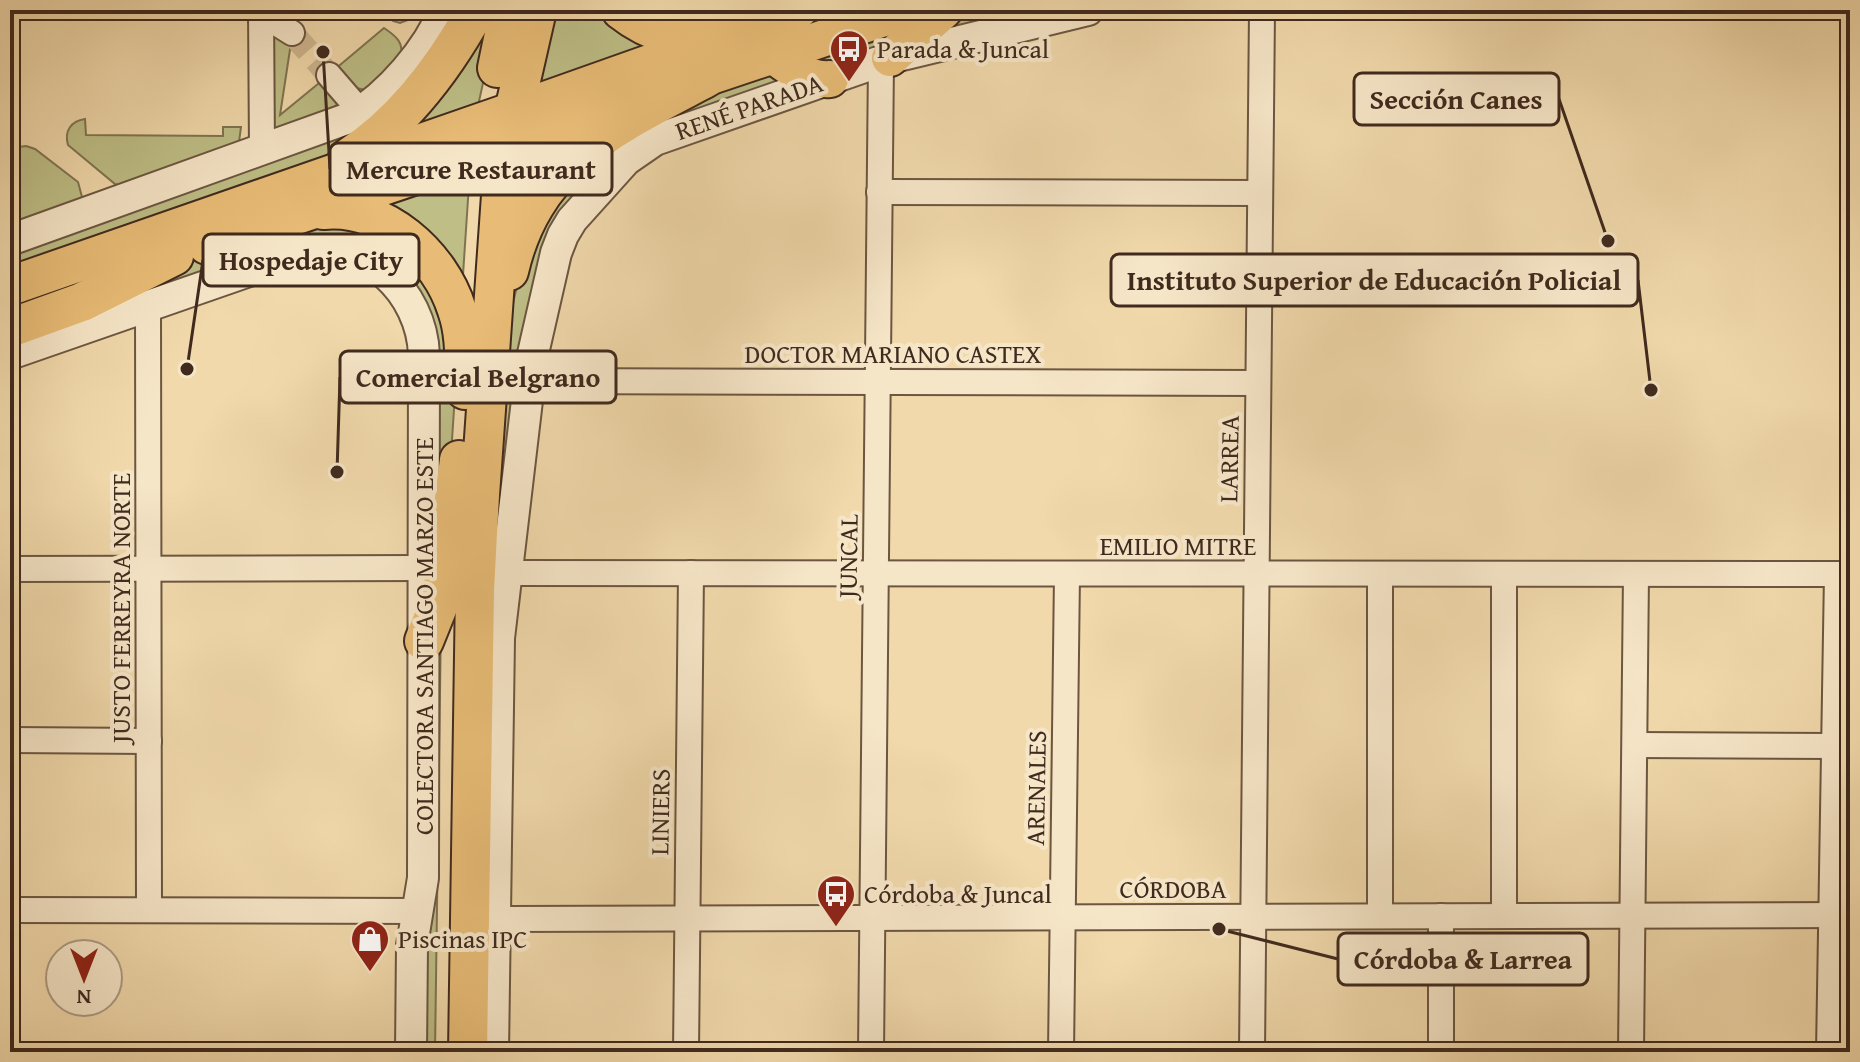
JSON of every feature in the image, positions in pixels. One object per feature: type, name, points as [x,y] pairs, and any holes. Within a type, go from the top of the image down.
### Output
[{"type":"highway","points":[[10,328],[82,302],[285,205],[377,137],[433,76],[476,10]]},
{"type":"highway","points":[[465,390],[498,132],[509,10]]},
{"type":"highway","points":[[445,1052],[450,637],[500,207],[498,132],[537,10]]},
{"type":"highway","points":[[621,10],[662,33],[692,39],[721,38]]},
{"type":"highway","points":[[424,641],[441,599],[507,281],[519,236],[532,209],[560,171],[594,140],[706,78]]},
{"type":"highway","points":[[10,286],[285,205],[498,132]]},
{"type":"highway","points":[[285,205],[363,214],[401,234],[423,252],[441,275],[458,311],[463,335],[472,449],[475,590],[468,1052]]},
{"type":"highway","points":[[10,311],[174,256]]},
{"type":"main road","points":[[498,132],[706,78],[768,29],[799,10]]},
{"type":"main road","points":[[498,132],[721,38],[908,10]]},
{"type":"main road","points":[[886,59],[944,10]]},
{"type":"main road","points":[[768,29],[808,77],[830,79]]},
{"type":"street","points":[[10,240],[348,118],[382,94],[425,46],[444,10]]},
{"type":"street","name":"RENÉ PARADA","points":[[529,381],[537,334],[563,235],[572,220],[626,160],[644,146],[886,59],[1088,10]]},
{"type":"street","name":"LARREA","points":[[1252,1052],[1262,10]]},
{"type":"street","points":[[261,14],[262,151]]},
{"type":"street","points":[[261,14],[292,33]]},
{"type":"street","name":"JUNCAL","points":[[871,1052],[879,192],[886,59]]},
{"type":"street","points":[[329,75],[348,118]]},
{"type":"street","points":[[879,192],[1260,193]]},
{"type":"street","name":"COLECTORA SANTIAGO MARZO ESTE","points":[[10,354],[301,253],[335,249],[367,261],[402,292],[419,321],[424,355],[423,878],[412,945],[411,1052]]},
{"type":"street","name":"JUSTO FERREYRA NORTE","points":[[148,306],[149,910]]},
{"type":"street","points":[[493,1052],[498,661],[529,381]]},
{"type":"street","name":"DOCTOR MARIANO CASTEX","points":[[529,381],[1258,383]]},
{"type":"street","points":[[10,569],[424,568]]},
{"type":"street","name":"EMILIO MITRE","points":[[506,573],[1844,574]]},
{"type":"street","name":"LINIERS","points":[[686,1052],[691,573]]},
{"type":"street","name":"ARENALES","points":[[1061,1052],[1067,574]]},
{"type":"street","points":[[1380,574],[1380,916]]},
{"type":"street","points":[[1504,574],[1504,916]]},
{"type":"street","points":[[1631,1052],[1636,574]]},
{"type":"street","points":[[1829,1052],[1841,915],[1834,746],[1844,574]]},
{"type":"street","points":[[10,740],[149,741]]},
{"type":"street","points":[[1635,745],[1834,746]]},
{"type":"street","points":[[10,910],[418,911]]},
{"type":"street","name":"CÓRDOBA","points":[[495,919],[1841,915]]},
{"type":"street","points":[[1441,916],[1441,1052]]},
{"type":"green space","points":[[387,10],[413,10],[408,20],[400,23],[393,21]]},
{"type":"green space","points":[[499,10],[476,115],[383,146]]},
{"type":"green space","points":[[549,10],[607,10],[668,43],[527,96]]},
{"type":"green space","points":[[638,10],[750,10],[714,30]]},
{"type":"green space","points":[[957,10],[1052,10],[929,32]]},
{"type":"green space","points":[[889,27],[902,38],[831,69],[799,57]]},
{"type":"green space","points":[[384,28],[398,40],[400,58],[366,90],[351,87],[334,70]]},
{"type":"green space","points":[[274,33],[291,43],[280,115],[324,79],[337,103],[335,110],[272,135],[271,36]]},
{"type":"green space","points":[[767,72],[795,77],[659,128],[567,213],[484,620],[512,307],[523,262],[538,222],[621,131]]},
{"type":"green space","points":[[85,119],[86,135],[223,136],[223,127],[241,127],[239,142],[121,186],[68,145],[70,128]]},
{"type":"green space","points":[[351,132],[333,155],[10,267],[10,251]]},
{"type":"green space","points":[[594,132],[519,211],[517,156]]},
{"type":"green space","points":[[26,146],[35,149],[78,182],[82,197],[80,201],[10,227],[10,148]]},
{"type":"green space","points":[[470,169],[462,290],[376,208]]},
{"type":"green space","points":[[302,223],[367,228],[433,282],[456,379],[437,585],[436,363],[366,248],[10,343],[178,264]]},
{"type":"green space","points":[[441,620],[435,1052],[424,1052],[432,661]]},
{"type":"waterway","points":[[669,19],[699,10]]},
{"type":"tunnel","points":[[292,33],[329,75]]},
{"type":"place","name":"Mercure Restaurant","points":[[323,52]]},
{"type":"place","name":"Parada & Juncal","points":[[849,83]]},
{"type":"place","name":"Sección Canes","points":[[1608,241]]},
{"type":"place","name":"Hospedaje City","points":[[187,369]]},
{"type":"place","name":"Instituto Superior de Educación Policial","points":[[1651,390]]},
{"type":"place","name":"Comercial Belgrano","points":[[337,472]]},
{"type":"place","name":"Córdoba & Juncal","points":[[836,928]]},
{"type":"place","name":"Córdoba & Larrea","points":[[1219,929]]},
{"type":"place","name":"Piscinas IPC","points":[[370,973]]}]
